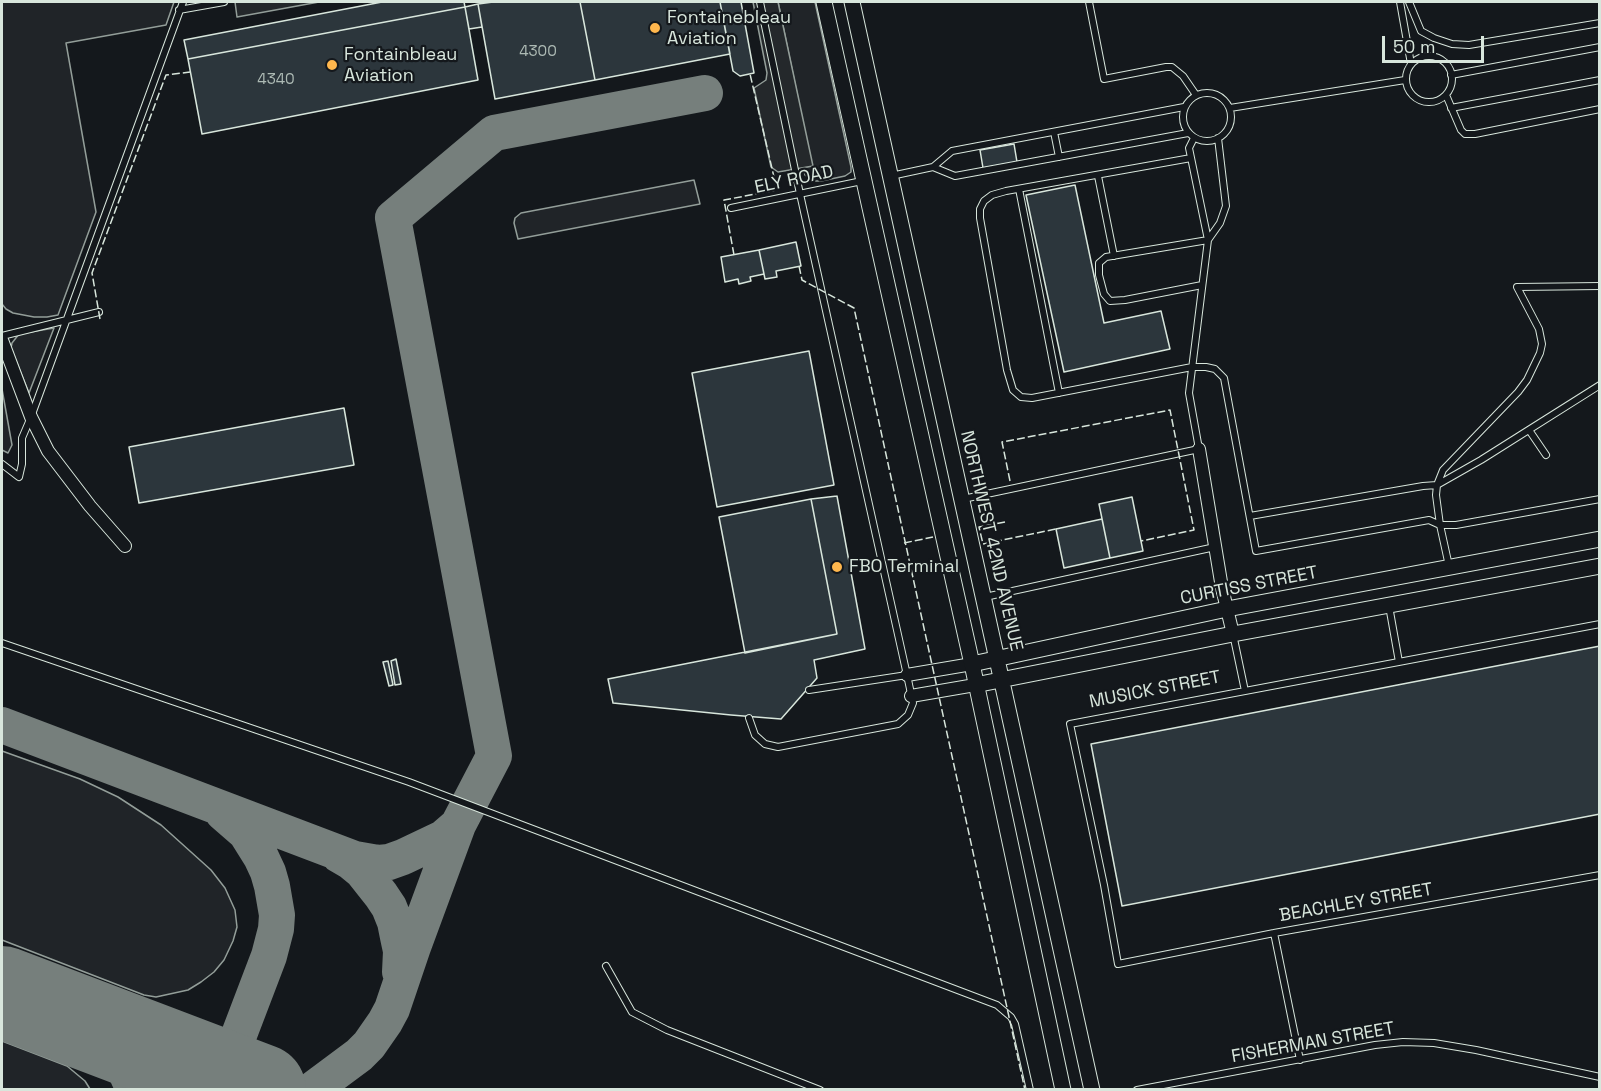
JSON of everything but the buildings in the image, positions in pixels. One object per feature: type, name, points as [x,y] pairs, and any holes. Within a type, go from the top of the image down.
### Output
[{"type":"street","points":[[824,2],[972,664],[1063,1089]]},
{"type":"street","name":"NORTHWEST 42ND AVENUE","points":[[852,2],[1092,1089]]},
{"type":"street","points":[[863,181],[891,176]]},
{"type":"street","points":[[2,338],[32,417],[48,451],[90,506],[125,546]]},
{"type":"street","name":"MUSICK STREET","points":[[1199,449],[1215,547],[1233,634]]},
{"type":"street","name":"CURTISS STREET","points":[[907,675],[998,659],[1227,609],[1599,539]]},
{"type":"street","points":[[911,696],[1599,567]]},
{"type":"lane","points":[[2,464],[19,477],[22,464],[22,438],[32,417],[183,2]]},
{"type":"lane","points":[[179,10],[224,2]]},
{"type":"lane","points":[[749,718],[754,735],[765,744],[778,747],[898,724],[908,715],[913,703],[800,194],[760,2]]},
{"type":"lane","points":[[1089,2],[1104,79],[1172,67],[1183,76],[1196,95]]},
{"type":"lane","points":[[1400,2],[1411,64]]},
{"type":"lane","points":[[1409,2],[1421,31],[1452,44],[1469,45],[1599,24]]},
{"type":"lane","points":[[1451,75],[1599,47]]},
{"type":"lane","points":[[1423,56],[1438,58],[1444,62],[1451,75],[1452,82],[1446,95],[1432,102],[1417,99],[1407,88],[1405,80],[1411,64],[1423,56]]},
{"type":"lane","points":[[1230,108],[1405,80]]},
{"type":"lane","points":[[1452,108],[1599,80]]},
{"type":"lane","points":[[1212,93],[1226,101],[1230,108],[1228,129],[1211,141],[1194,138],[1188,133],[1182,121],[1184,107],[1196,95],[1212,93]]},
{"type":"lane","points":[[1446,95],[1461,130],[1465,134],[1599,110]]},
{"type":"lane","points":[[891,176],[933,167],[952,151],[1184,107]]},
{"type":"lane","points":[[1054,132],[1059,157]]},
{"type":"lane","points":[[933,167],[956,176],[1188,133]]},
{"type":"lane","points":[[961,499],[1199,449],[1189,393],[1208,240],[1189,148],[1194,138]]},
{"type":"lane","points":[[1203,285],[1110,301],[1104,294],[1099,275],[1099,263],[1114,256],[1208,240],[1220,223],[1226,206],[1218,138]]},
{"type":"lane","points":[[1191,158],[1019,189],[992,195],[984,201],[980,209],[980,218],[1012,390],[1021,397],[1032,398],[1192,367],[1206,366],[1215,369],[1224,378],[1256,551],[1429,519],[1440,525],[1456,525],[1599,499]]},
{"type":"lane","points":[[1098,176],[1114,256]]},
{"type":"lane","name":"ELY ROAD","points":[[731,208],[863,181]]},
{"type":"lane","points":[[1019,189],[1059,393]]},
{"type":"lane","points":[[1449,567],[1436,501],[1437,485],[1443,470],[1501,411],[1527,380],[1540,353],[1542,344],[1539,329],[1517,287],[1599,286]]},
{"type":"lane","points":[[2,338],[99,312]]},
{"type":"lane","points":[[1250,516],[1437,485],[1481,460],[1599,385]]},
{"type":"lane","points":[[1529,430],[1546,455]]},
{"type":"lane","points":[[984,597],[1215,547]]},
{"type":"lane","points":[[1389,606],[1399,662]]},
{"type":"lane","points":[[1245,691],[1599,624]]},
{"type":"lane","name":"MUSICK STREET","points":[[1118,964],[1070,724],[1245,691],[1233,634]]},
{"type":"lane","points":[[2,643],[409,782],[997,1005],[1011,1017],[1015,1024],[1030,1089]]},
{"type":"lane","points":[[809,690],[907,675]]},
{"type":"lane","name":"BEACHLEY STREET","points":[[1118,964],[1274,933],[1599,875]]},
{"type":"lane","points":[[1274,933],[1300,1060]]},
{"type":"lane","points":[[606,966],[632,1012],[667,1030],[820,1089]]},
{"type":"lane","name":"FISHERMAN STREET","points":[[1137,1089],[1375,1045],[1403,1042],[1434,1043],[1476,1050],[1599,1077]]},
{"type":"shaded area","points":[[2,2],[174,2],[166,25],[66,43],[96,212],[58,315],[47,317],[13,313],[2,304]]},
{"type":"shaded area","points":[[235,2],[319,2],[237,17]]},
{"type":"shaded area","points":[[753,2],[778,2],[813,166],[778,172],[771,167],[754,88],[766,80],[767,73]]},
{"type":"shaded area","points":[[778,2],[815,2],[851,167],[851,172],[845,176],[815,181],[805,175],[803,167],[812,166]]},
{"type":"shaded area","points":[[694,180],[700,204],[518,239],[514,223],[515,218],[521,213]]},
{"type":"shaded area","points":[[54,328],[29,393],[11,348],[12,343],[19,334]]},
{"type":"shaded area","points":[[2,389],[12,445],[8,453],[2,450]]},
{"type":"shaded area","points":[[2,751],[80,779],[118,797],[161,825],[211,870],[225,888],[235,910],[237,927],[224,960],[214,972],[188,990],[156,997],[144,995],[2,940]]},
{"type":"shaded area","points":[[2,1041],[67,1066],[85,1081],[90,1089],[2,1089]]},
{"type":"taxiway","points":[[312,1090],[359,1055],[385,1022],[392,1009],[458,825],[494,756],[393,218],[494,133],[705,93]]},
{"type":"taxiway","points":[[2,725],[355,859],[378,863],[389,862],[443,838],[458,825]]},
{"type":"taxiway","points":[[218,1090],[269,956],[277,915],[272,886],[261,857],[246,833],[223,813]]},
{"type":"taxiway","points":[[339,855],[362,871],[389,907],[395,922],[401,951],[400,972]]},
{"type":"taxiway","points":[[72,1019],[110,1047],[120,1059],[134,1090]]},
{"type":"runway","points":[[2,992],[260,1090]]},
{"type":"fence","points":[[100,319],[92,273],[166,75],[190,72]]},
{"type":"fence","points":[[734,255],[724,200],[777,190],[750,74]]},
{"type":"fence","points":[[799,266],[802,280],[854,308],[1025,1090]]},
{"type":"fence","points":[[1010,481],[1002,442],[1170,410],[1194,530],[1141,541]]},
{"type":"fence","points":[[1005,522],[979,527],[983,544],[1056,529]]},
{"type":"fence","points":[[904,543],[933,537]]},
{"type":"place","name":"Fontainebleau Aviation","points":[[655,28]]},
{"type":"place","name":"Fontainbleau Aviation","points":[[332,65]]},
{"type":"place","name":"FBO Terminal","points":[[837,567]]}]
